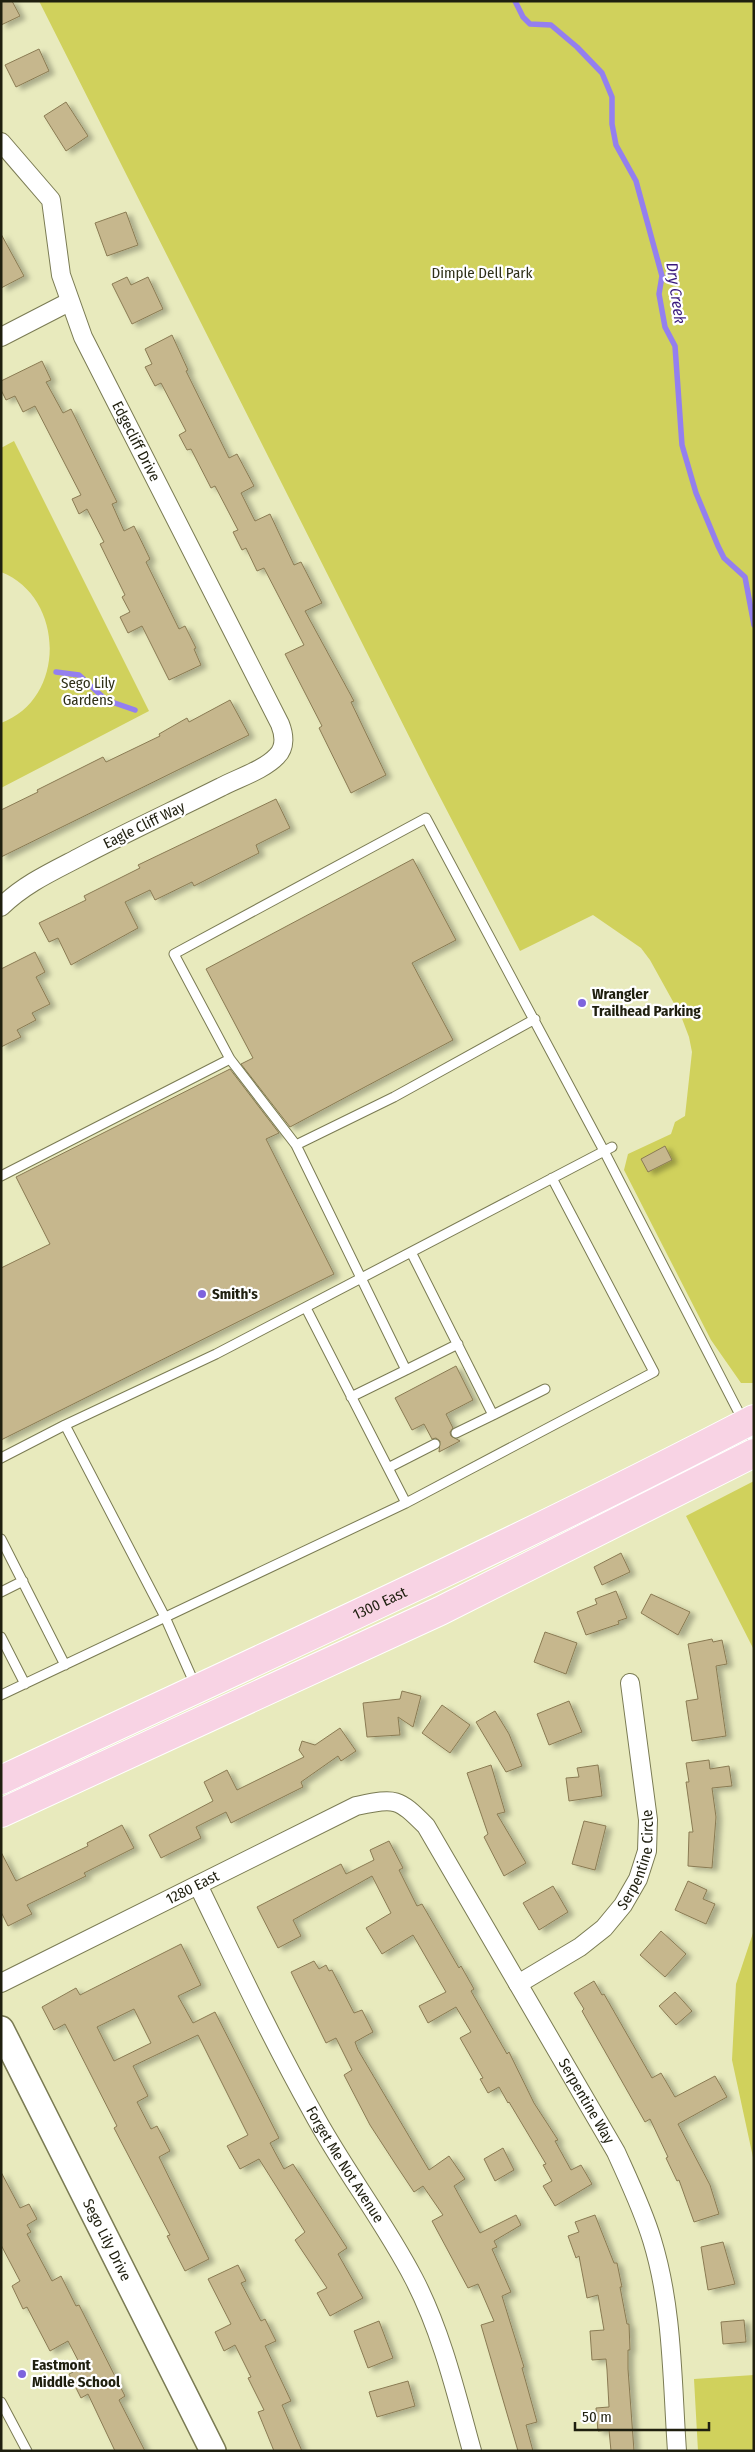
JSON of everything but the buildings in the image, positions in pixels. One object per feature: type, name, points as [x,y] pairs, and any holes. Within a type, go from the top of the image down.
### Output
[{"type":"main road","name":"1300 East","points":[[1,1780],[197,1690],[552,1520],[750,1428]]},
{"type":"main road","points":[[1,1813],[440,1611],[754,1453]]},
{"type":"main road","points":[[108,1764],[123,1744],[140,1732],[189,1709],[197,1690]]},
{"type":"main road","name":"Sego Lily Drive","points":[[1,2029],[213,2451]]},
{"type":"street","name":"Edgecliff Drive","points":[[1,142],[51,200],[57,252],[69,302],[83,337],[280,724],[284,742]]},
{"type":"street","points":[[1,338],[69,302]]},
{"type":"street","name":"Eagle Cliff Way","points":[[1,907],[19,891],[44,875],[262,766],[278,755],[284,742]]},
{"type":"street","name":"Serpentine Circle","points":[[518,1984],[580,1947],[604,1928],[623,1905],[638,1879],[646,1852],[648,1820],[630,1683]]},
{"type":"street","name":"Serpentine Way","points":[[386,1800],[405,1805],[426,1826],[616,2152],[636,2196],[652,2240],[663,2287],[669,2333],[677,2451]]},
{"type":"street","name":"1280 East","points":[[1,1983],[356,1806],[386,1800]]},
{"type":"street","name":"Forget Me Not Avenue","points":[[198,1885],[315,2116],[350,2177],[396,2246],[415,2280],[445,2355],[472,2451]]},
{"type":"lane","points":[[406,1370],[296,1145],[230,1059],[174,954],[426,818],[608,1149],[750,1428]]},
{"type":"lane","points":[[296,1145],[394,1097],[535,1019]]},
{"type":"lane","points":[[1,1176],[230,1059]]},
{"type":"lane","points":[[1,1458],[65,1425],[216,1354],[608,1149]]},
{"type":"lane","points":[[1,1695],[406,1503],[654,1372],[552,1178]]},
{"type":"lane","points":[[411,1252],[493,1415]]},
{"type":"lane","points":[[306,1308],[406,1503]]},
{"type":"lane","points":[[352,1397],[458,1344]]},
{"type":"lane","points":[[456,1433],[545,1390]]},
{"type":"lane","points":[[65,1425],[165,1617],[197,1690]]},
{"type":"lane","points":[[388,1468],[435,1444]]},
{"type":"lane","points":[[1,1539],[65,1664]]},
{"type":"lane","points":[[1,1592],[23,1581]]},
{"type":"lane","points":[[1,1636],[24,1684]]},
{"type":"lane","points":[[1,2402],[26,2451]]},
{"type":"green space","name":"Dimple Dell Park","points":[[39,1],[754,1],[754,1383],[741,1383],[711,1340],[624,1170],[628,1154],[671,1134],[675,1122],[685,1116],[692,1052],[689,1037],[681,1016],[650,960],[641,948],[593,915],[520,951],[429,776]]},
{"type":"green space","name":"Sego Lily Gardens","points":[[14,441],[149,711],[1,788],[1,723],[23,711],[38,693],[47,671],[50,648],[47,624],[37,603],[22,585],[1,572],[1,448]]},
{"type":"green space","points":[[754,1481],[754,1650],[686,1516]]},
{"type":"green space","points":[[754,1930],[754,2162],[732,2060],[736,1984]]},
{"type":"green space","points":[[754,2375],[754,2451],[698,2451],[694,2379]]},
{"type":"waterway","name":"Dry Creek","points":[[515,1],[523,17],[530,24],[551,25],[577,47],[602,73],[612,97],[612,124],[616,145],[636,181],[662,276],[659,294],[665,327],[675,346],[682,445],[696,493],[718,546],[724,558],[745,577],[754,625]]},
{"type":"waterway","points":[[56,672],[79,675],[106,700],[135,710]]},
{"type":"place","name":"Wrangler Trailhead Parking","points":[[582,1003]]},
{"type":"place","name":"Smith's","points":[[202,1294]]},
{"type":"place","name":"Eastmont Middle School","points":[[22,2374]]}]
